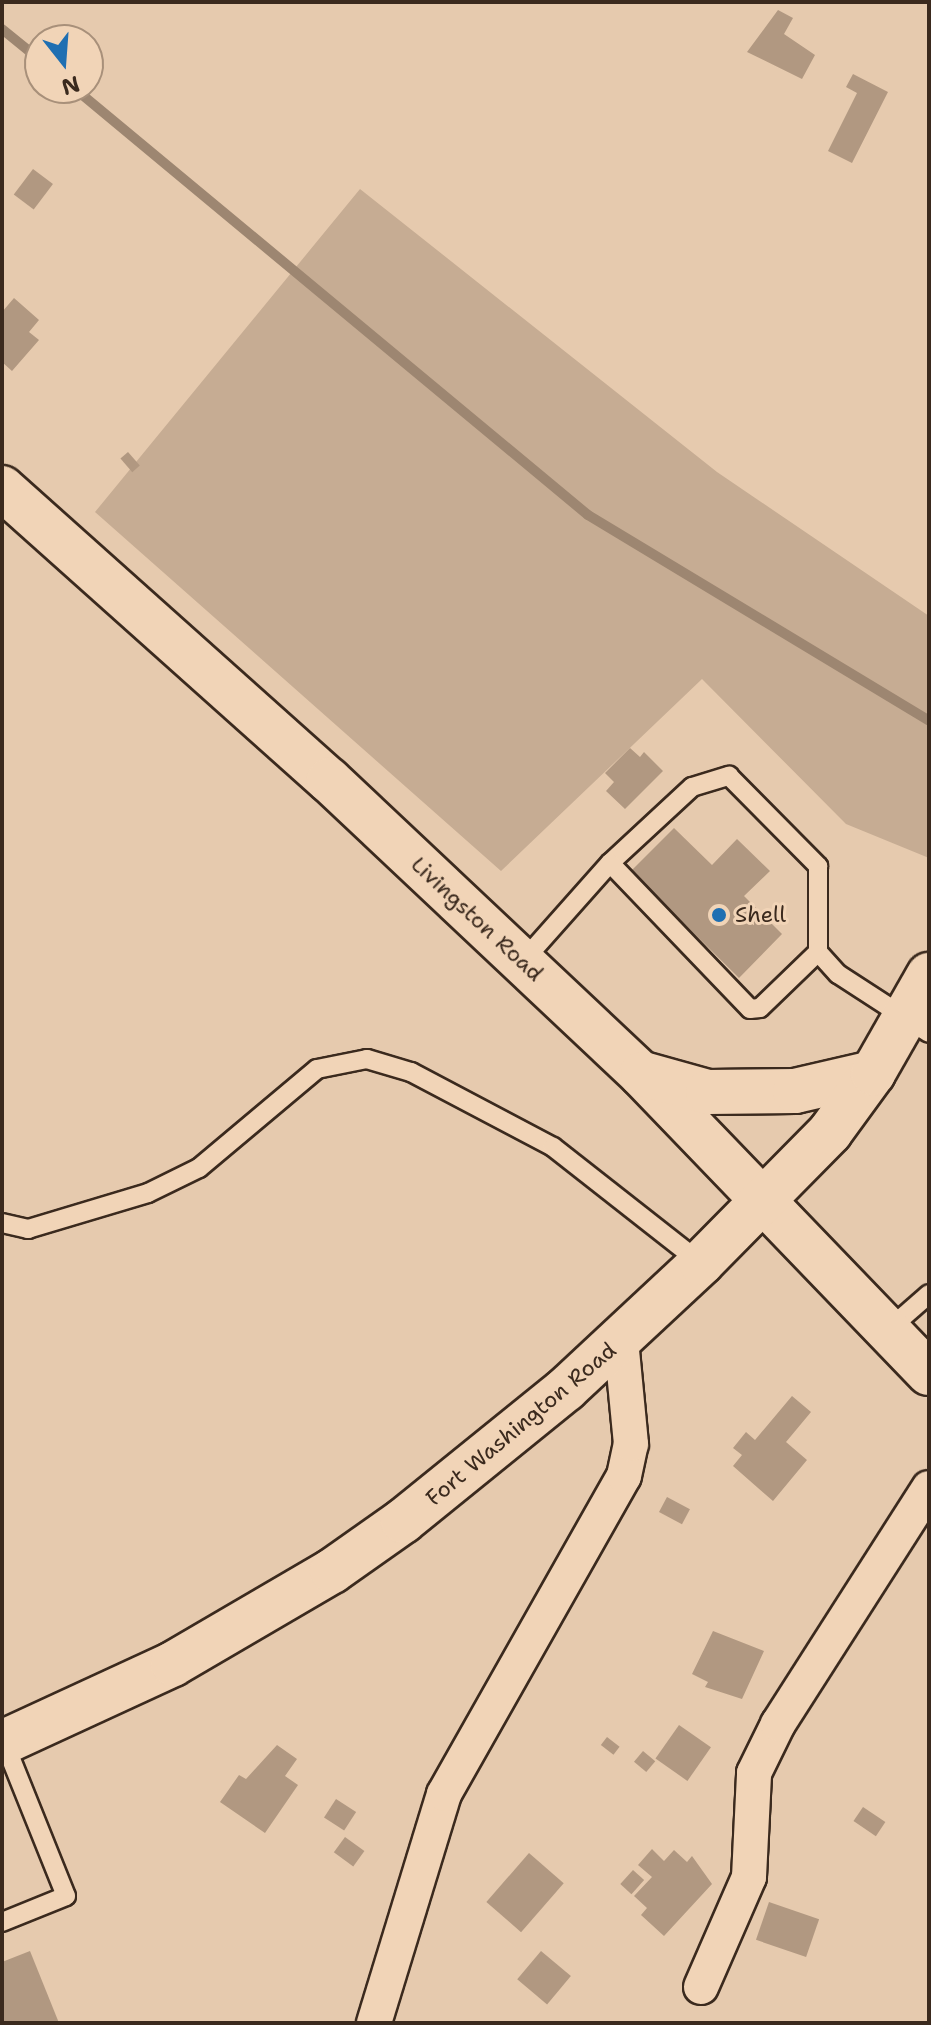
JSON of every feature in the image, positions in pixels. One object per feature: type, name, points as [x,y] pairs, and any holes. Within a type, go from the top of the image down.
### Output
[{"type":"main road","name":"Livingston Road","points":[[2,488],[523,961],[641,1074],[929,1373]]},
{"type":"main road","name":"Fort Washington Road","points":[[3,1743],[173,1664],[332,1571],[483,1458],[621,1341],[830,1132],[873,1073],[917,1027],[929,975]]},
{"type":"main road","points":[[641,1074],[708,1092],[795,1091],[873,1073]]},
{"type":"street","points":[[374,2023],[444,1794],[624,1476],[631,1444],[621,1341]]},
{"type":"street","points":[[701,1987],[749,1877],[754,1773],[778,1724],[929,1488]]},
{"type":"lane","points":[[523,961],[610,863],[692,787],[729,776],[818,866],[818,952],[838,974],[917,1027]]},
{"type":"lane","points":[[610,863],[750,1009],[760,1008],[818,952]]},
{"type":"lane","points":[[2,1223],[28,1229],[148,1193],[199,1168],[317,1069],[367,1059],[411,1072],[553,1147],[701,1263]]},
{"type":"lane","points":[[889,1329],[929,1294]]},
{"type":"lane","points":[[2,1922],[66,1896],[3,1743]]},
{"type":"shaded area","points":[[360,189],[717,472],[929,616],[929,858],[846,824],[702,679],[501,871],[95,512]]},
{"type":"building","points":[[778,10],[793,18],[784,34],[815,55],[802,79],[747,52]]},
{"type":"building","points":[[853,74],[888,92],[852,163],[828,151],[857,93],[846,87]]},
{"type":"building","points":[[33,169],[53,184],[34,210],[14,195]]},
{"type":"building","points":[[14,298],[39,320],[29,332],[39,340],[12,371],[2,362],[2,312]]},
{"type":"building","points":[[128,452],[140,466],[132,472],[120,459]]},
{"type":"building","points":[[630,748],[640,757],[644,752],[663,771],[625,809],[606,791],[614,782],[605,773]]},
{"type":"building","name":"Shell","points":[[674,828],[712,865],[737,839],[770,871],[744,896],[782,934],[739,978],[631,871]]},
{"type":"building","points":[[792,1396],[811,1412],[786,1442],[807,1460],[773,1501],[733,1466],[742,1455],[733,1448],[746,1432],[755,1440]]},
{"type":"building","points":[[667,1497],[690,1509],[682,1524],[659,1512]]},
{"type":"building","points":[[713,1631],[764,1651],[742,1699],[705,1687],[708,1682],[692,1674]]},
{"type":"building","points":[[679,1725],[711,1747],[687,1781],[655,1759]]},
{"type":"building","points":[[607,1737],[620,1747],[613,1755],[601,1745]]},
{"type":"building","points":[[277,1745],[297,1759],[285,1776],[298,1785],[265,1833],[220,1802],[239,1775],[246,1779]]},
{"type":"building","points":[[643,1751],[655,1761],[646,1772],[634,1762]]},
{"type":"building","points":[[336,1799],[356,1812],[344,1831],[324,1817]]},
{"type":"building","points":[[863,1807],[885,1822],[876,1836],[853,1821]]},
{"type":"building","points":[[345,1837],[364,1851],[353,1866],[334,1852]]},
{"type":"building","points":[[652,1849],[664,1861],[674,1850],[687,1862],[692,1856],[712,1884],[664,1936],[641,1915],[647,1908],[634,1896],[652,1877],[638,1865]]},
{"type":"building","points":[[529,1853],[564,1883],[521,1932],[486,1902]]},
{"type":"building","points":[[633,1870],[644,1880],[631,1894],[620,1884]]},
{"type":"building","points":[[769,1902],[819,1919],[806,1957],[756,1940]]},
{"type":"building","points":[[30,1951],[59,2023],[2,2023],[2,1962]]},
{"type":"building","points":[[541,1951],[571,1976],[547,2004],[517,1979]]},
{"type":"waterway","points":[[2,29],[24,47]]},
{"type":"waterway","points":[[93,104],[588,515],[929,721]]},
{"type":"place","name":"Shell","points":[[719,915]]}]
